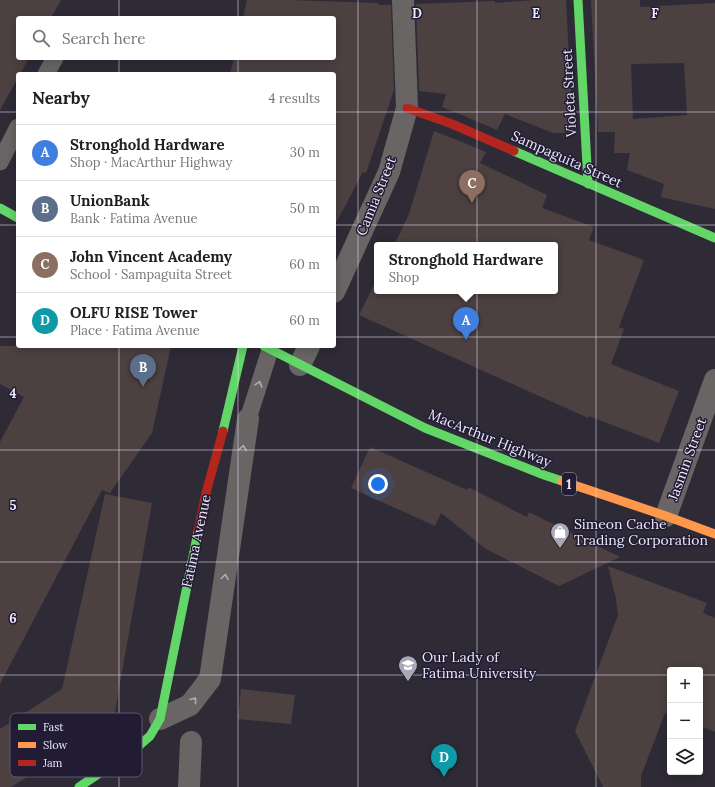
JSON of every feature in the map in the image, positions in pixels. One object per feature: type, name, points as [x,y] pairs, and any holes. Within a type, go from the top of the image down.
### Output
[{"type":"main road","name":"Violeta Street","points":[[578,0],[588,184]]},
{"type":"main road","name":"Sampaguita Street","points":[[407,108],[452,124],[715,238]]},
{"type":"main road","points":[[0,208],[16,217]]},
{"type":"main road","name":"Fatima Avenue","points":[[155,727],[169,672],[206,493],[227,416],[243,348]]},
{"type":"main road","name":"MacArthur Highway","points":[[267,348],[304,355],[426,428],[544,475],[715,534]]},
{"type":"main road","points":[[142,741],[155,727]]},
{"type":"main road","points":[[79,787],[94,777]]},
{"type":"street","name":"Camia Street","points":[[336,288],[389,172],[407,108],[403,0]]},
{"type":"street","name":"Jasmin Street","points":[[666,516],[715,380]]},
{"type":"street","points":[[155,727],[190,705],[210,679],[248,419]]},
{"type":"street","points":[[189,787],[191,742]]},
{"type":"lane","points":[[47,72],[54,60]]},
{"type":"lane","points":[[0,162],[16,132]]},
{"type":"lane","points":[[248,419],[267,348]]},
{"type":"building","points":[[0,0],[61,0],[52,16],[16,16],[16,60],[28,60],[21,72],[16,72],[16,82],[0,110]]},
{"type":"building","points":[[247,0],[378,3],[378,5],[391,5],[394,90],[366,173],[363,172],[336,223],[336,72],[230,72],[234,60],[336,60],[336,16],[243,16]]},
{"type":"building","points":[[534,0],[566,0],[573,133],[553,133],[505,114],[497,130],[442,107],[446,94],[419,91],[416,4],[495,1],[495,3]]},
{"type":"building","points":[[591,0],[640,0],[640,7],[715,3],[715,209],[661,197],[664,184],[627,170],[630,153],[614,153],[615,132],[598,132]],"holes":[[[684,63],[687,115],[633,119],[631,64]]]},
{"type":"building","points":[[434,131],[486,152],[480,163],[547,195],[542,208],[594,227],[589,240],[644,260],[619,327],[624,329],[611,364],[679,391],[659,443],[589,416],[588,418],[359,315],[374,284],[374,294],[558,294],[558,242],[395,242],[409,214]]},
{"type":"building","points":[[0,346],[16,346],[16,348],[171,348],[152,433],[110,493],[102,490],[0,684],[0,442],[24,397],[0,384]]},
{"type":"building","points":[[370,447],[467,490],[468,487],[527,517],[529,512],[620,557],[559,586],[486,549],[441,513],[435,526],[351,488]]},
{"type":"building","points":[[105,494],[152,503],[115,713],[25,713],[62,689]]},
{"type":"building","points":[[608,566],[707,603],[703,613],[715,618],[715,732],[703,727],[703,667],[667,667],[667,714],[665,713],[641,776],[641,787],[603,787],[575,731],[618,615],[616,599]]},
{"type":"building","points":[[241,689],[295,695],[291,724],[238,719]]},
{"type":"building","points":[[10,723],[10,777],[27,777],[11,787],[0,787],[0,729]]},
{"type":"traffic: fast","points":[[578,0],[588,184]]},
{"type":"traffic: fast","points":[[514,151],[715,238]]},
{"type":"traffic: fast","points":[[0,208],[16,217]]},
{"type":"traffic: fast","points":[[223,431],[243,348]]},
{"type":"traffic: fast","points":[[268,348],[425,428],[562,481]]},
{"type":"traffic: fast","points":[[142,743],[150,736],[160,719],[198,532]]},
{"type":"traffic: fast","points":[[79,787],[94,777]]},
{"type":"traffic: slow","points":[[562,481],[715,534]]},
{"type":"traffic: jam","points":[[407,108],[452,124],[514,151]]},
{"type":"traffic: jam","points":[[198,532],[206,493],[223,431]]},
{"type":"place","name":"John Vincent Academy","points":[[472,203]]},
{"type":"place","name":"Stronghold Hardware","points":[[466,340]]},
{"type":"place","name":"UnionBank","points":[[143,387]]},
{"type":"place","name":"Simeon Cache Trading Corporation","points":[[560,549]]},
{"type":"place","name":"Our Lady of Fatima University","points":[[408,682]]},
{"type":"place","name":"OLFU RISE Tower","points":[[444,777]]}]
